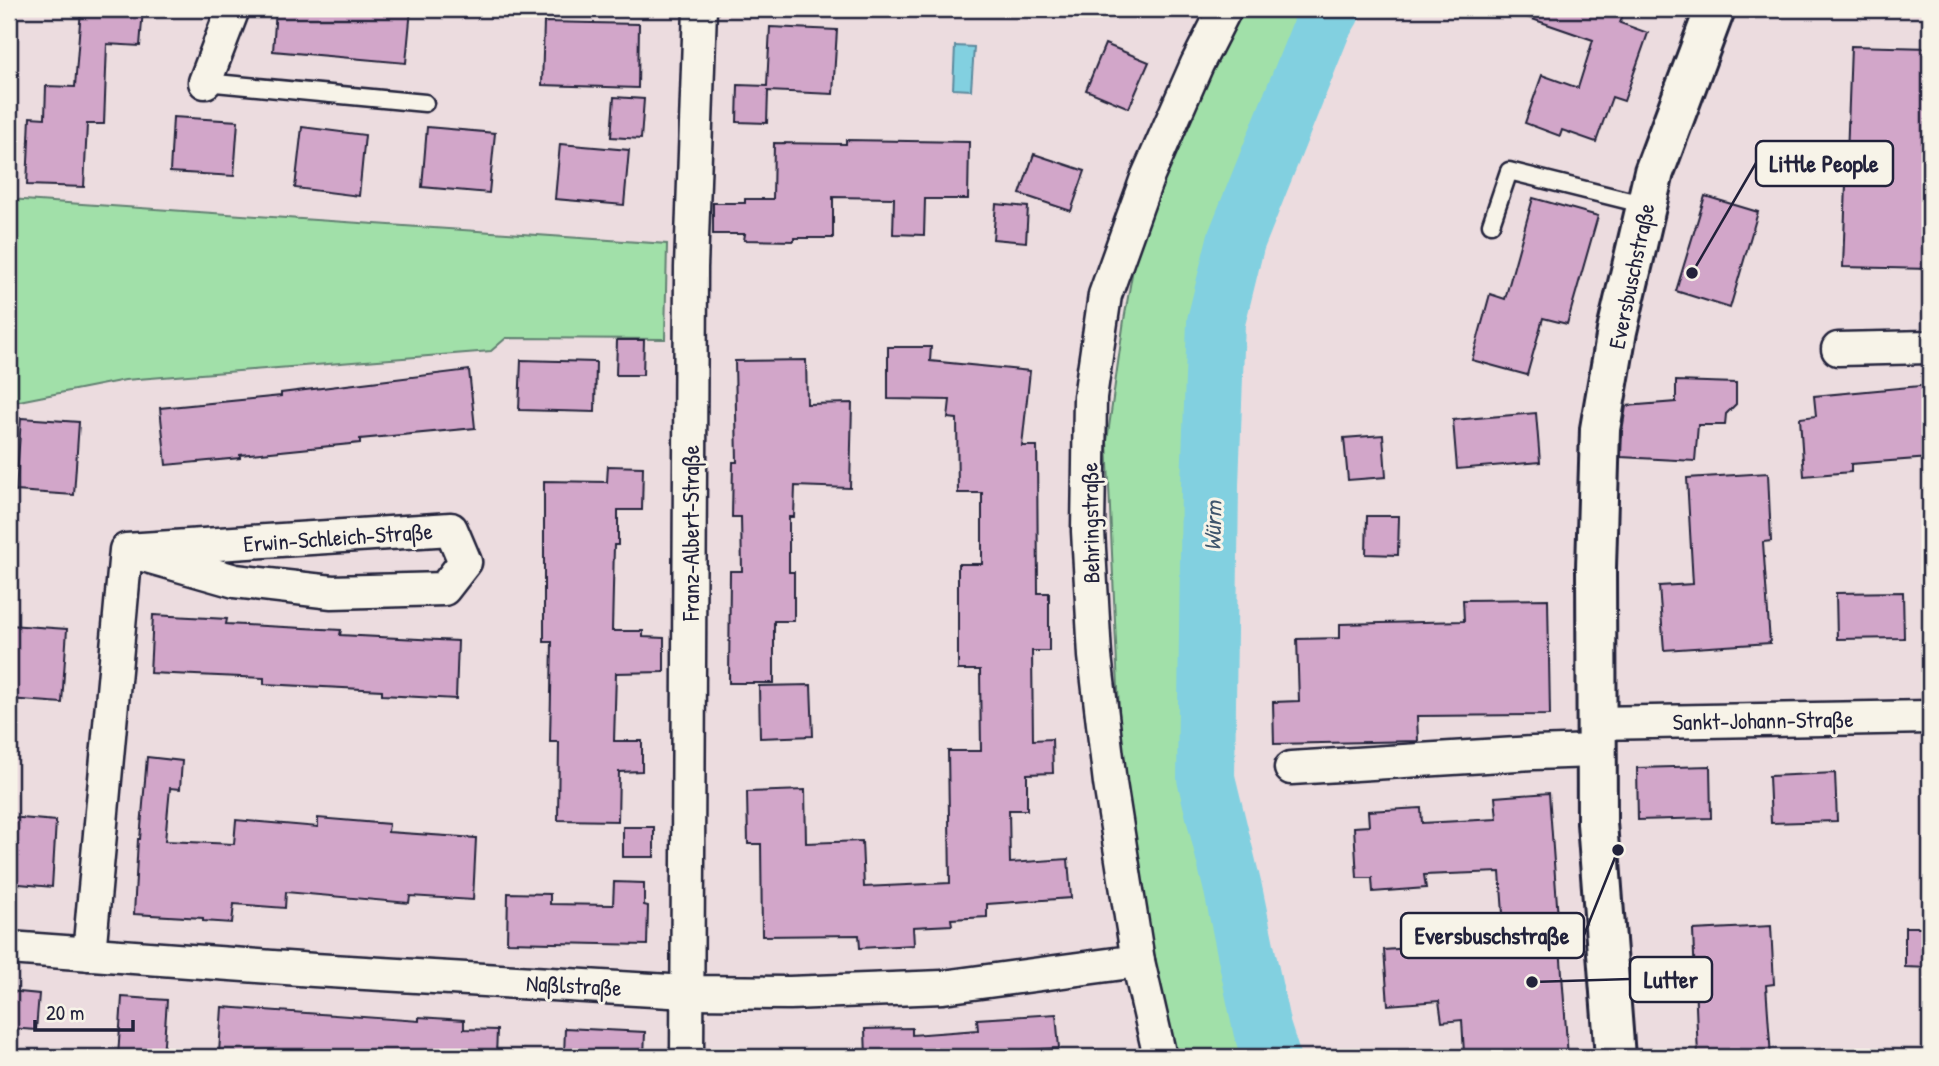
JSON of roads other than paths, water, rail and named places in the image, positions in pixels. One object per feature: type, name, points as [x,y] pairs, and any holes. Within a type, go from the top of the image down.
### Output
[{"type":"main road","name":"Eversbuschstraße","points":[[1615,1057],[1597,823],[1596,568],[1600,429],[1617,331],[1654,172],[1715,9]]},
{"type":"street","points":[[205,82],[233,9]]},
{"type":"street","name":"Franz-Albert-Straße","points":[[687,1057],[691,268],[700,9]]},
{"type":"street","name":"Behringstraße","points":[[1160,1057],[1138,961],[1110,783],[1096,656],[1088,531],[1090,397],[1105,295],[1147,178],[1197,64],[1225,9]]},
{"type":"street","points":[[1838,349],[1930,347]]},
{"type":"street","name":"Erwin-Schleich-Straße","points":[[452,529],[465,562],[443,589],[332,592],[235,581],[125,550],[452,529]]},
{"type":"street","points":[[89,954],[125,550]]},
{"type":"street","name":"Sankt-Johann-Straße","points":[[1291,768],[1532,753],[1596,737],[1930,717]]},
{"type":"street","name":"Naßlstraße","points":[[9,948],[687,992],[790,993],[943,987],[1138,961]]},
{"type":"lane","points":[[205,82],[425,103]]},
{"type":"lane","points":[[1491,224],[1509,171],[1646,205]]},
{"type":"water","points":[[955,46],[974,47],[971,90],[953,89]]},
{"type":"waterway","name":"Würm","points":[[1271,1057],[1262,1029],[1233,889],[1206,778],[1210,485],[1216,322],[1236,241],[1323,24],[1332,9]]},
{"type":"place","name":"Little People","points":[[1692,273]]},
{"type":"place","name":"Eversbuschstraße","points":[[1618,850]]},
{"type":"place","name":"Lutter","points":[[1532,982]]}]
